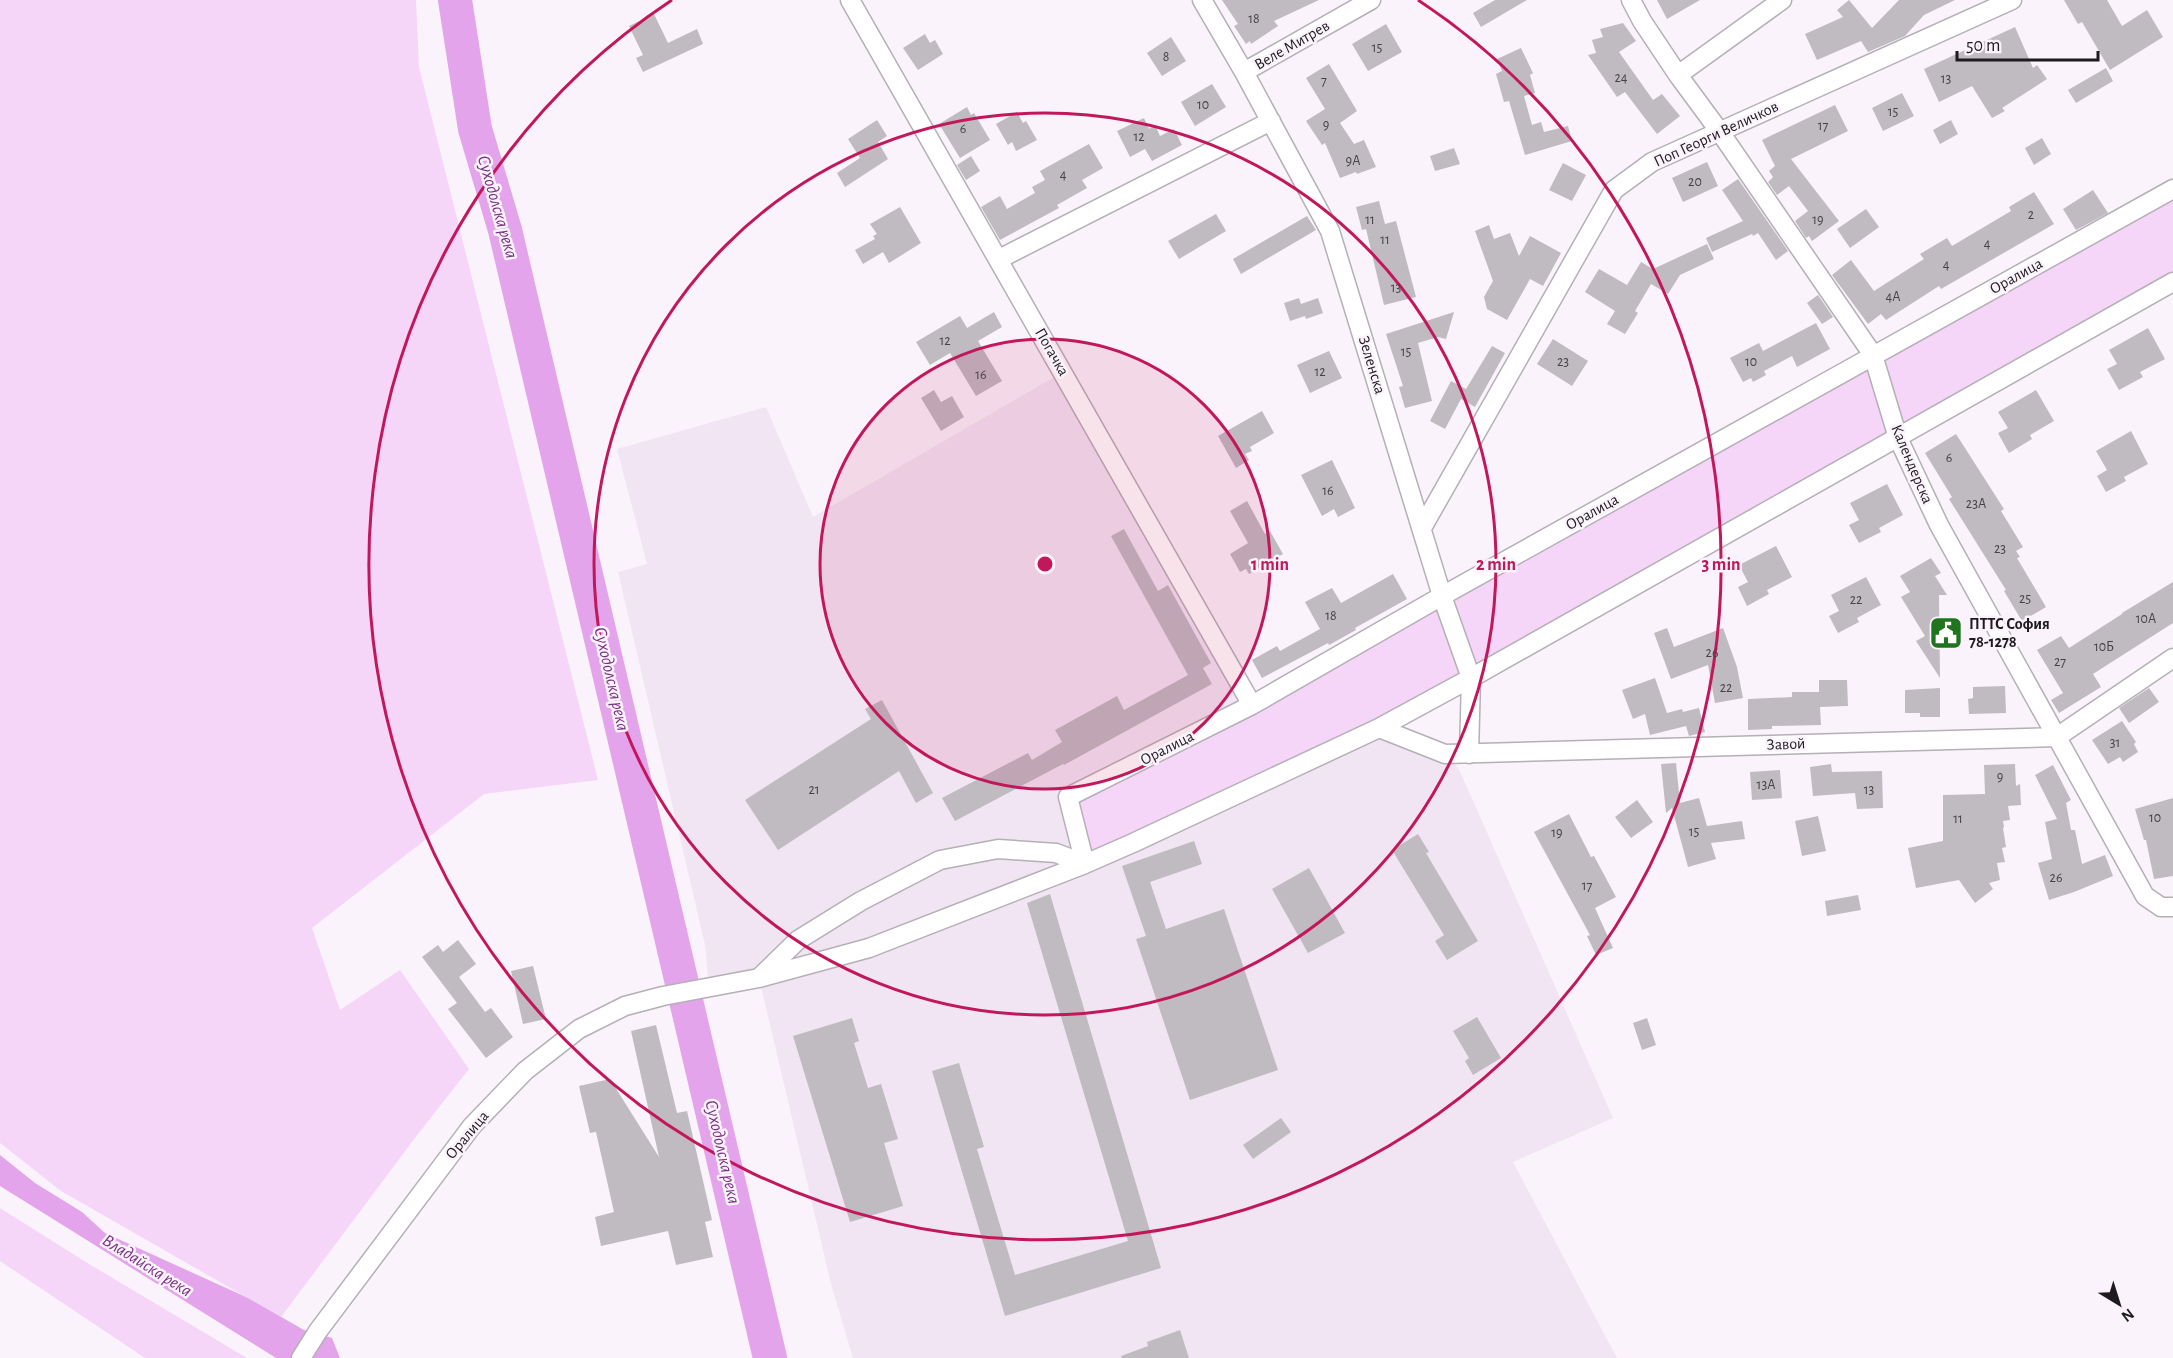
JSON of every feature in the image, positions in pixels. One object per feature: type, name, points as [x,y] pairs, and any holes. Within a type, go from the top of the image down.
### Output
[{"type":"street","name":"Погачка","points":[[850,0],[1252,705]]},
{"type":"street","name":"Зеленска","points":[[1202,0],[1244,72],[1330,231],[1442,596],[1471,678],[1469,754]]},
{"type":"street","name":"Веле Митрев","points":[[1244,72],[1371,0]]},
{"type":"street","name":"Календерска","points":[[1631,0],[1642,21],[1678,75],[1720,132],[1873,355],[1898,438],[1939,525],[2145,896],[2167,907]]},
{"type":"street","points":[[1678,75],[1782,0]]},
{"type":"street","name":"Поп Георги Величков","points":[[1422,528],[1614,190],[1652,162],[2012,0]]},
{"type":"street","points":[[999,259],[1271,121]]},
{"type":"street","name":"Оралица","points":[[1085,864],[1068,797],[1252,705],[1442,596],[2173,189]]},
{"type":"street","points":[[759,978],[869,948],[1085,864],[1378,728],[1471,678],[2173,282]]},
{"type":"street","points":[[2057,737],[2173,658]]},
{"type":"street","name":"Завой","points":[[1378,728],[1445,754],[2057,737]]},
{"type":"street","points":[[759,978],[798,940],[861,901],[940,860],[998,849],[1056,853],[1085,864]]},
{"type":"street","name":"Оралица","points":[[301,1358],[318,1330],[472,1126],[525,1071],[579,1029],[625,1006],[663,996],[759,978]]},
{"type":"shaded area","points":[[0,0],[416,0],[419,67],[598,780],[484,794],[312,928],[340,1010],[400,970],[469,1069],[281,1317],[61,1191],[0,1143]]},
{"type":"shaded area","points":[[2173,189],[2173,282],[1471,678],[1085,864],[1068,797]]},
{"type":"shaded area","points":[[1063,372],[1252,705],[1379,728],[1445,754],[1459,769],[1613,1118],[1513,1162],[1617,1358],[853,1358],[831,1284],[759,978],[709,987],[705,945],[618,572],[647,564],[617,449],[766,407],[813,517]]},
{"type":"shaded area","points":[[0,1208],[247,1358],[145,1358],[0,1261]]},
{"type":"water","name":"Владайска река","points":[[0,1155],[35,1183],[82,1212],[105,1233],[246,1297],[304,1330],[332,1338],[340,1358],[276,1358],[0,1186]]},
{"type":"building","points":[[1222,0],[1319,0],[1274,21],[1278,26],[1251,44],[1250,41],[1246,44],[1234,26],[1238,24]]},
{"type":"building","points":[[1495,0],[1527,0],[1481,27],[1473,13]]},
{"type":"building","points":[[1657,0],[1700,0],[1667,19]]},
{"type":"building","points":[[1849,0],[1872,28],[1899,0],[1955,0],[1924,15],[1905,36],[1868,52],[1861,41],[1817,60],[1805,34],[1843,17],[1837,10]]},
{"type":"building","points":[[2064,0],[2107,0],[2122,26],[2147,10],[2163,37],[2110,70],[2082,22],[2078,24]]},
{"type":"building","points":[[654,14],[668,43],[697,29],[703,44],[643,72],[636,58],[643,55],[629,26]]},
{"type":"building","points":[[1623,23],[1636,41],[1619,52],[1653,100],[1662,94],[1680,116],[1657,134],[1625,92],[1617,97],[1588,55],[1596,53],[1592,40],[1603,37],[1600,29]]},
{"type":"building","points":[[1386,24],[1402,52],[1368,71],[1352,44]]},
{"type":"building","points":[[2015,27],[2033,68],[2037,65],[2047,79],[2002,108],[2005,111],[1992,118],[1972,86],[1939,102],[1924,69]]},
{"type":"building","points":[[925,34],[930,43],[935,40],[943,54],[918,70],[903,48]]},
{"type":"building","points":[[1171,37],[1186,61],[1162,76],[1147,53]]},
{"type":"building","points":[[1521,48],[1533,73],[1530,75],[1535,93],[1524,96],[1532,125],[1541,122],[1544,132],[1568,126],[1572,141],[1525,155],[1509,101],[1504,102],[1496,74],[1502,71],[1497,59]]},
{"type":"building","points":[[1329,64],[1357,111],[1340,123],[1354,144],[1364,140],[1376,167],[1340,178],[1325,143],[1322,145],[1306,121],[1325,109],[1306,78]]},
{"type":"building","points":[[2106,68],[2113,81],[2076,103],[2068,90]]},
{"type":"building","points":[[1212,84],[1226,107],[1195,126],[1181,102]]},
{"type":"building","points":[[1902,93],[1914,116],[1883,131],[1872,108]]},
{"type":"building","points":[[1835,105],[1848,131],[1791,159],[1839,221],[1812,241],[1809,236],[1806,238],[1795,221],[1808,211],[1789,186],[1777,195],[1768,182],[1773,177],[1769,171],[1775,166],[1762,140]]},
{"type":"building","points":[[967,107],[971,115],[974,113],[990,140],[960,158],[939,124]]},
{"type":"building","points":[[1017,112],[1023,123],[1026,121],[1037,140],[1016,151],[1012,142],[1008,145],[996,124]]},
{"type":"building","points":[[1144,118],[1149,129],[1155,125],[1160,136],[1174,129],[1182,145],[1152,161],[1145,149],[1130,157],[1117,131]]},
{"type":"building","points":[[877,120],[887,136],[878,142],[888,159],[845,187],[837,173],[860,158],[848,139]]},
{"type":"building","points":[[1951,120],[1958,134],[1940,144],[1933,130]]},
{"type":"building","points":[[2042,138],[2051,154],[2034,165],[2025,148]]},
{"type":"building","points":[[1089,144],[1103,168],[1082,180],[1087,188],[1057,205],[1059,208],[1000,240],[981,207],[1000,196],[1007,209],[1035,193],[1032,187],[1045,180],[1040,171]]},
{"type":"building","points":[[1454,148],[1460,164],[1435,171],[1430,156]]},
{"type":"building","points":[[971,156],[980,171],[966,180],[957,165]]},
{"type":"building","points":[[1707,162],[1718,186],[1683,202],[1672,178]]},
{"type":"building","points":[[1563,163],[1586,175],[1572,201],[1549,190]]},
{"type":"building","points":[[1738,179],[1788,251],[1776,260],[1758,233],[1712,252],[1706,238],[1743,221],[1722,190]]},
{"type":"building","points":[[2093,190],[2108,213],[2076,230],[2063,209]]},
{"type":"building","points":[[2034,192],[2054,224],[1941,289],[1939,286],[1886,320],[1881,314],[1868,324],[1832,275],[1851,260],[1874,291],[1924,259],[1920,254],[1947,238],[1952,246],[2011,211],[2009,207]]},
{"type":"building","points":[[1379,201],[1385,224],[1396,221],[1416,297],[1384,305],[1366,229],[1362,230],[1356,207]]},
{"type":"building","points":[[900,207],[921,243],[889,263],[883,252],[863,264],[855,250],[875,239],[873,236],[877,234],[870,224]]},
{"type":"building","points":[[1866,209],[1879,227],[1850,248],[1837,229]]},
{"type":"building","points":[[1216,214],[1226,231],[1179,259],[1168,241]]},
{"type":"building","points":[[1307,216],[1316,230],[1241,274],[1233,259]]},
{"type":"building","points":[[1489,225],[1494,239],[1510,233],[1519,256],[1530,236],[1561,253],[1543,286],[1530,279],[1507,320],[1487,309],[1484,297],[1493,281],[1475,231]]},
{"type":"building","points":[[1707,244],[1714,259],[1680,275],[1668,294],[1651,284],[1635,311],[1638,313],[1625,334],[1607,324],[1615,311],[1585,292],[1599,269],[1627,285],[1641,262],[1653,269]]},
{"type":"building","points":[[1818,295],[1833,317],[1822,324],[1807,303]]},
{"type":"building","points":[[1299,298],[1301,304],[1318,298],[1323,313],[1306,319],[1305,316],[1290,321],[1284,303]]},
{"type":"building","points":[[994,312],[1002,327],[978,341],[1002,381],[976,396],[950,353],[930,365],[916,342],[960,316],[967,328]]},
{"type":"building","points":[[1454,312],[1446,339],[1438,337],[1418,343],[1432,401],[1405,408],[1399,387],[1403,386],[1386,334]]},
{"type":"building","points":[[1816,323],[1830,349],[1797,367],[1792,356],[1764,371],[1766,375],[1753,382],[1751,378],[1743,382],[1730,358],[1759,343],[1763,351]]},
{"type":"building","points":[[2148,328],[2165,359],[2140,372],[2143,377],[2119,390],[2107,369],[2117,364],[2109,350]]},
{"type":"building","points":[[1553,339],[1588,361],[1572,386],[1537,364]]},
{"type":"building","points":[[1492,346],[1505,353],[1475,407],[1461,399],[1445,429],[1430,421],[1451,381],[1466,389]]},
{"type":"building","points":[[1329,351],[1342,378],[1310,393],[1297,365]]},
{"type":"building","points":[[934,390],[941,402],[952,396],[964,417],[941,431],[921,398]]},
{"type":"building","points":[[2036,390],[2054,421],[2030,435],[2032,439],[2009,453],[1998,433],[2008,428],[1998,412]]},
{"type":"building","points":[[1262,411],[1274,433],[1250,447],[1252,451],[1245,454],[1249,460],[1236,468],[1218,436]]},
{"type":"building","points":[[2131,431],[2148,464],[2124,477],[2126,481],[2106,492],[2097,476],[2107,470],[2096,451]]},
{"type":"building","points":[[1956,434],[2004,509],[2001,511],[2023,547],[2016,551],[2020,557],[2017,558],[2046,607],[2022,621],[2004,591],[2006,590],[1949,499],[1952,497],[1925,453]]},
{"type":"building","points":[[1332,460],[1355,508],[1338,517],[1334,509],[1322,516],[1301,475]]},
{"type":"building","points":[[1887,484],[1903,515],[1879,528],[1881,532],[1859,543],[1849,525],[1859,520],[1850,503]]},
{"type":"building","points":[[1247,501],[1265,534],[1270,531],[1283,554],[1249,574],[1246,569],[1240,572],[1230,554],[1248,543],[1230,511]]},
{"type":"building","points":[[1124,529],[1158,591],[1168,585],[1211,663],[1203,668],[1212,684],[1064,765],[955,821],[942,798],[1028,753],[1032,760],[1062,742],[1055,730],[1117,696],[1124,710],[1188,675],[1111,536]]},
{"type":"building","points":[[1776,546],[1792,577],[1767,590],[1769,594],[1747,606],[1738,587],[1748,582],[1739,565]]},
{"type":"building","points":[[1931,558],[1941,573],[1935,576],[1947,595],[1939,595],[1940,678],[1916,641],[1925,636],[1901,597],[1910,592],[1900,576]]},
{"type":"building","points":[[1393,574],[1407,599],[1329,645],[1328,643],[1262,678],[1252,660],[1277,646],[1280,651],[1320,629],[1305,602],[1332,588],[1341,603]]},
{"type":"building","points":[[1866,577],[1881,605],[1857,618],[1859,622],[1838,633],[1829,616],[1839,611],[1831,595]]},
{"type":"building","points":[[2173,582],[2173,623],[2093,674],[2101,687],[2059,713],[2051,700],[2063,693],[2037,650],[2061,636],[2069,648]]},
{"type":"building","points":[[1667,628],[1674,647],[1723,628],[1737,667],[1743,698],[1715,703],[1708,665],[1671,679],[1654,633]]},
{"type":"building","points":[[1655,678],[1667,713],[1699,708],[1705,732],[1689,736],[1686,726],[1650,735],[1645,714],[1633,719],[1622,690]]},
{"type":"building","points":[[1819,680],[1847,680],[1848,706],[1820,707],[1821,725],[1772,726],[1772,729],[1748,730],[1748,699],[1792,697],[1792,692],[1819,692]]},
{"type":"building","points":[[2005,686],[2006,713],[1969,714],[1968,699],[1973,698],[1973,687]]},
{"type":"building","points":[[1940,688],[1940,717],[1920,717],[1920,713],[1905,713],[1905,690]]},
{"type":"building","points":[[2149,688],[2159,702],[2129,723],[2119,708]]},
{"type":"building","points":[[882,700],[933,793],[916,803],[899,771],[778,850],[745,800],[871,719],[865,709]]},
{"type":"building","points":[[2122,721],[2136,742],[2134,744],[2138,752],[2123,762],[2120,757],[2108,764],[2092,740]]},
{"type":"building","points":[[1676,763],[1680,803],[1699,798],[1707,826],[1742,821],[1745,839],[1711,843],[1716,859],[1688,867],[1672,808],[1666,813],[1661,764]]},
{"type":"building","points":[[1831,764],[1832,772],[1882,771],[1883,808],[1857,809],[1855,793],[1813,796],[1810,767]]},
{"type":"building","points":[[2015,764],[2016,786],[2020,784],[2021,805],[2008,806],[2010,820],[2003,821],[2006,847],[2002,848],[2005,862],[1997,863],[2000,880],[1989,883],[1993,889],[1975,903],[1959,880],[1916,888],[1908,848],[1943,841],[1943,795],[1985,794],[1984,765]]},
{"type":"building","points":[[2053,765],[2071,800],[2066,803],[2071,830],[2075,830],[2082,864],[2105,855],[2113,876],[2049,900],[2038,863],[2052,859],[2045,822],[2057,819],[2035,775]]},
{"type":"building","points":[[1780,770],[1782,798],[1752,800],[1750,772]]},
{"type":"building","points":[[2173,798],[2173,876],[2154,879],[2146,840],[2144,840],[2135,809]]},
{"type":"building","points":[[1637,800],[1653,822],[1631,838],[1615,817]]},
{"type":"building","points":[[1569,814],[1591,857],[1594,856],[1616,897],[1595,908],[1613,948],[1596,955],[1587,936],[1590,935],[1534,832]]},
{"type":"building","points":[[1818,816],[1826,851],[1802,856],[1795,821]]},
{"type":"building","points":[[1418,834],[1429,852],[1426,853],[1478,941],[1447,960],[1435,941],[1444,935],[1392,850]]},
{"type":"building","points":[[1194,841],[1202,864],[1150,882],[1166,929],[1224,909],[1278,1070],[1190,1100],[1136,939],[1146,936],[1122,866]]},
{"type":"building","points":[[1309,868],[1345,933],[1308,953],[1272,889]]},
{"type":"building","points":[[1050,894],[1161,1268],[1005,1316],[932,1071],[959,1063],[984,1147],[977,1149],[1015,1275],[1128,1241],[1027,903]]},
{"type":"building","points":[[1858,895],[1861,910],[1827,916],[1825,901]]},
{"type":"building","points":[[458,940],[476,964],[459,977],[485,1012],[491,1008],[513,1037],[486,1058],[448,1009],[457,1003],[422,957],[438,945],[443,952]]},
{"type":"building","points":[[533,966],[546,1019],[523,1024],[511,971]]},
{"type":"building","points":[[1477,1017],[1501,1058],[1473,1075],[1465,1061],[1469,1058],[1453,1031]]},
{"type":"building","points":[[852,1018],[859,1041],[854,1043],[868,1088],[881,1084],[898,1139],[884,1143],[903,1206],[850,1222],[793,1036]]},
{"type":"building","points":[[1647,1018],[1656,1045],[1642,1050],[1633,1023]]},
{"type":"building","points":[[656,1025],[677,1113],[687,1111],[712,1220],[705,1222],[713,1257],[676,1265],[668,1231],[601,1246],[595,1217],[614,1212],[596,1132],[590,1133],[579,1086],[610,1079],[659,1157],[631,1031]]},
{"type":"building","points":[[1281,1118],[1291,1132],[1253,1159],[1243,1145]]},
{"type":"building","points":[[1180,1330],[1189,1358],[1122,1358],[1121,1356],[1148,1346],[1147,1342]]},
{"type":"waterway","name":"Суходолска река","points":[[455,0],[475,129],[505,230],[770,1358]]},
{"type":"place","name":"ПТТС София 78-1278","points":[[1946,633]]}]
